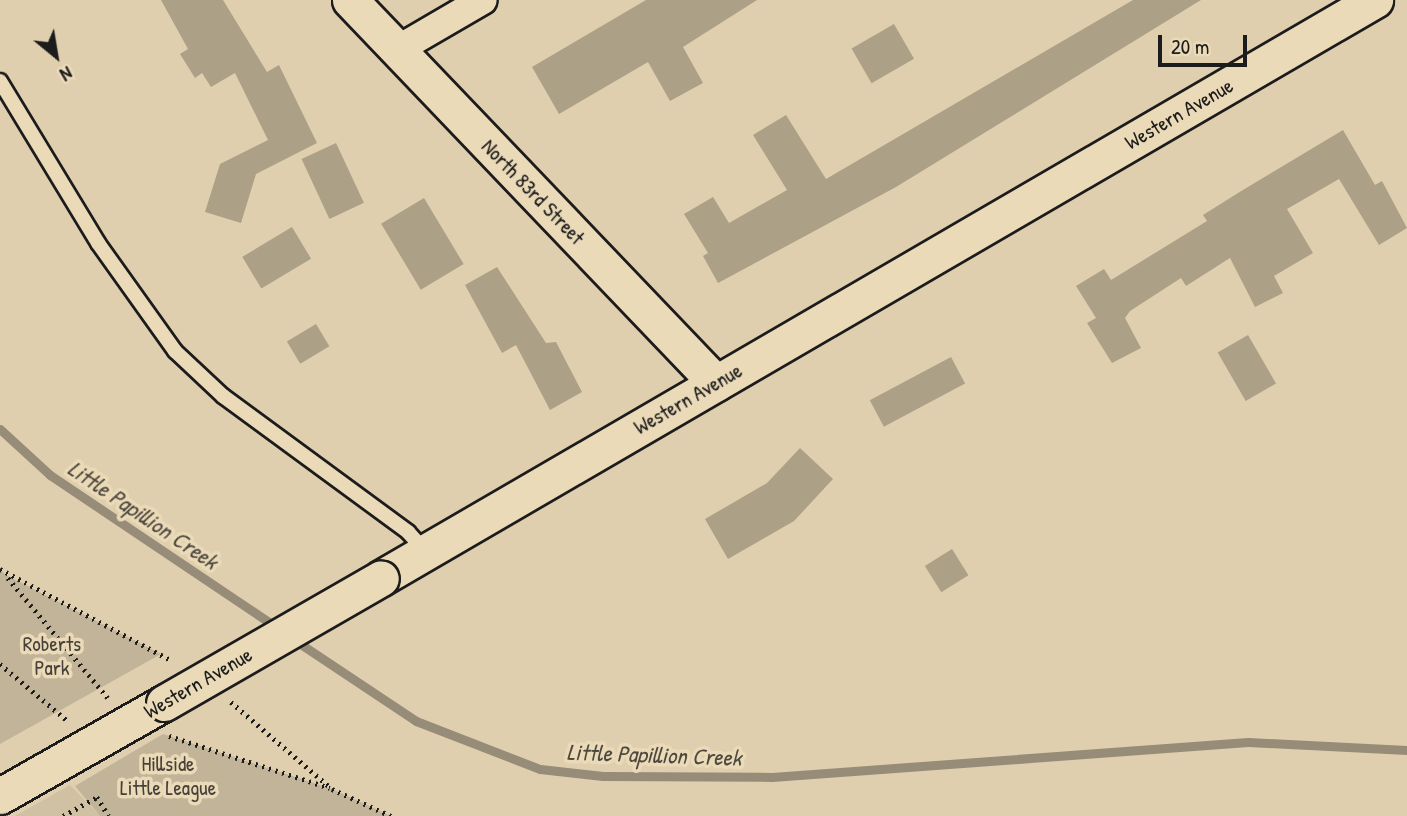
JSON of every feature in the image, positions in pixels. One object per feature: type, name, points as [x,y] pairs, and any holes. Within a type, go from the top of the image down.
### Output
[{"type":"street","name":"North 83rd Street","points":[[350,0],[716,383]]},
{"type":"street","points":[[397,50],[483,0]]},
{"type":"street","name":"Western Avenue","points":[[0,796],[163,719],[381,578],[1375,0]]},
{"type":"lane","points":[[0,81],[105,254],[175,351],[223,396],[408,532],[426,552]]},
{"type":"path","points":[[0,569],[110,700]]},
{"type":"path","points":[[0,667],[71,723]]},
{"type":"path","points":[[163,719],[391,816]]},
{"type":"path","points":[[63,816],[97,797],[109,816]]},
{"type":"shaded area","points":[[70,785],[100,816],[15,816]]},
{"type":"green space","name":"Roberts Park","points":[[0,569],[6,575],[161,654],[0,744]]},
{"type":"green space","name":"Hillside Little League","points":[[163,734],[332,789],[391,816],[100,816],[75,786]]},
{"type":"building","points":[[161,0],[223,0],[267,72],[279,65],[317,143],[256,174],[241,223],[205,212],[220,164],[268,140],[235,73],[211,87],[202,73],[195,78],[180,54],[188,49]]},
{"type":"building","points":[[646,0],[757,0],[683,47],[703,83],[670,101],[648,62],[559,114],[532,67]]},
{"type":"building","points":[[1133,0],[1201,0],[896,187],[718,283],[703,256],[708,253],[684,214],[713,197],[729,223],[787,190],[753,135],[786,115],[826,179]]},
{"type":"building","points":[[894,24],[914,59],[872,83],[852,48]]},
{"type":"building","points":[[1343,130],[1375,185],[1382,181],[1407,228],[1379,245],[1339,179],[1287,209],[1313,253],[1274,276],[1283,293],[1255,307],[1230,258],[1186,286],[1181,278],[1130,311],[1125,318],[1141,348],[1112,363],[1087,323],[1096,318],[1076,286],[1104,269],[1111,280],[1207,221],[1203,215]]},
{"type":"building","points":[[336,143],[364,203],[329,219],[302,159]]},
{"type":"building","points":[[424,198],[464,264],[421,290],[381,224]]},
{"type":"building","points":[[292,227],[311,259],[261,289],[242,257]]},
{"type":"building","points":[[497,267],[546,343],[556,342],[582,392],[550,410],[516,345],[502,353],[465,285]]},
{"type":"building","points":[[316,324],[329,346],[300,364],[287,342]]},
{"type":"building","points":[[1248,335],[1276,383],[1246,401],[1218,352]]},
{"type":"building","points":[[951,357],[965,383],[884,427],[870,400]]},
{"type":"building","points":[[800,448],[833,479],[794,521],[728,559],[705,519],[767,483]]},
{"type":"building","points":[[952,549],[968,575],[941,592],[925,566]]},
{"type":"waterway","name":"Little Papillion Creek","points":[[0,429],[50,475],[279,629]]},
{"type":"waterway","name":"Little Papillion Creek","points":[[293,639],[416,721],[540,769],[603,776],[772,777],[1248,742],[1407,750]]}]
